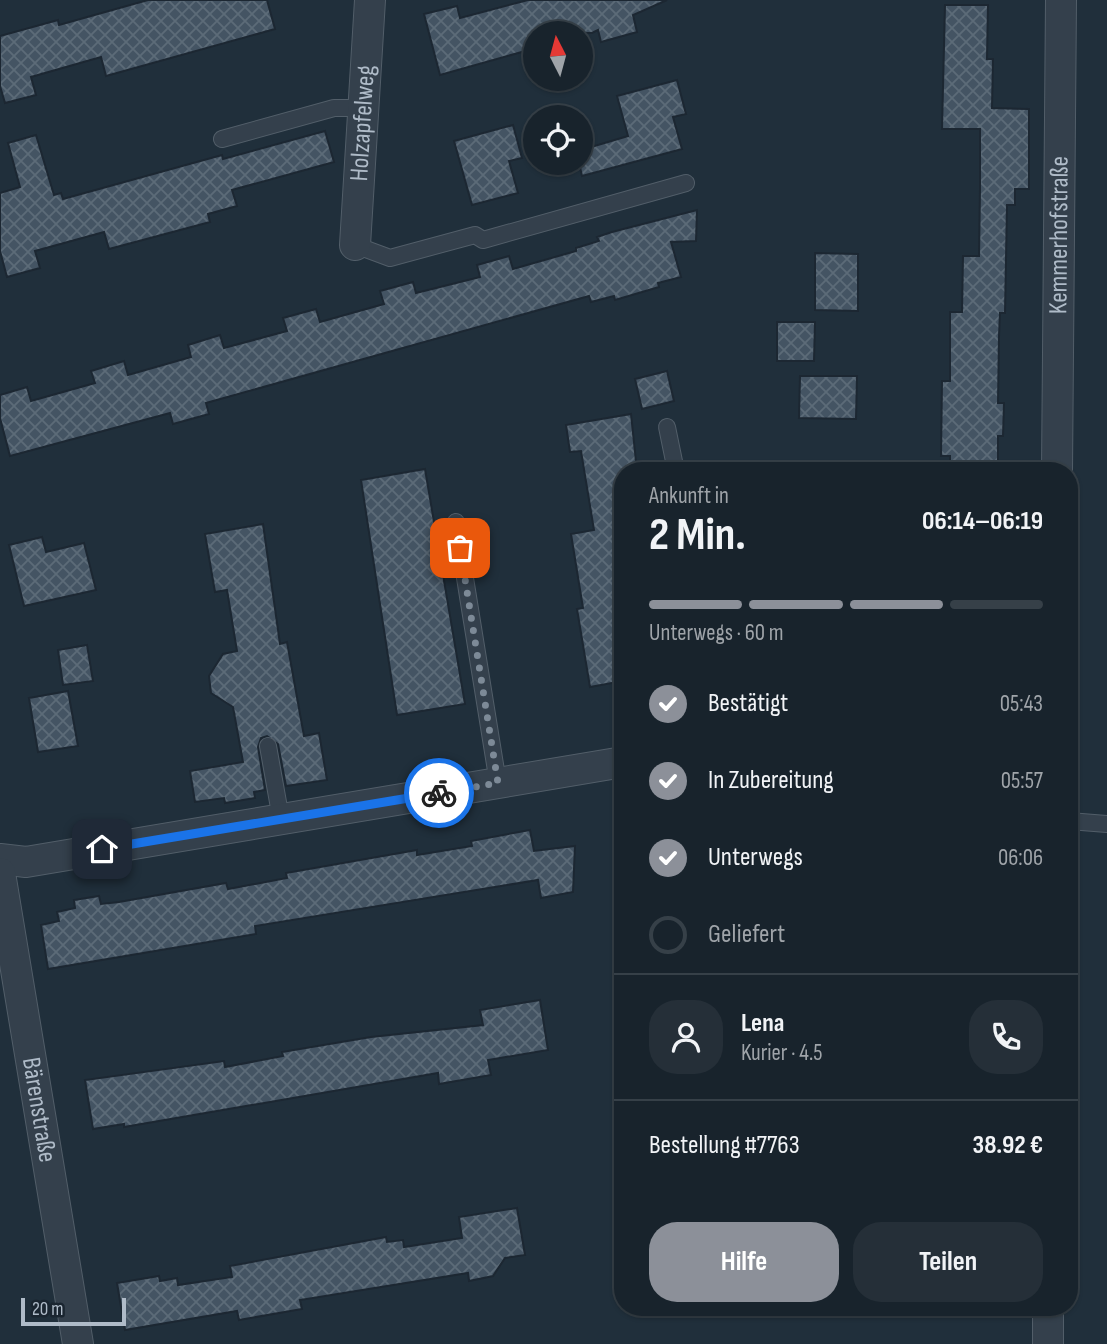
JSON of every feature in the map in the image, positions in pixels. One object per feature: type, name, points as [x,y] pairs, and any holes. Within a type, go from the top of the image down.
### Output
[{"type":"street","name":"Holzapfelweg","points":[[355,245],[369,0]]},
{"type":"street","name":"Kemmerhofstraße","points":[[1058,462],[1061,0]]},
{"type":"street","points":[[0,859],[26,862],[614,764]]},
{"type":"street","name":"Bärenstraße","points":[[0,873],[78,1344]]},
{"type":"street","points":[[1048,1316],[1048,1344]]},
{"type":"lane","points":[[222,139],[334,108],[363,108]]},
{"type":"lane","points":[[355,245],[390,258],[475,235],[482,240],[686,183]]},
{"type":"lane","points":[[667,427],[674,462]]},
{"type":"lane","points":[[456,522],[498,783]]},
{"type":"lane","points":[[268,746],[281,819]]},
{"type":"lane","points":[[1078,822],[1107,824]]},
{"type":"building","points":[[148,0],[267,0],[275,29],[106,76],[101,57],[31,77],[36,95],[5,103],[0,86],[0,36],[58,20],[59,25]]},
{"type":"building","points":[[528,0],[667,0],[633,15],[637,32],[601,42],[598,30],[593,32],[593,21],[523,21],[523,52],[440,75],[424,14],[457,6],[460,18]]},
{"type":"building","points":[[945,5],[988,5],[987,59],[993,59],[992,108],[1029,109],[1029,189],[1015,189],[1015,205],[1007,205],[1005,313],[1000,313],[999,336],[998,403],[1004,403],[1003,436],[998,436],[998,462],[950,462],[950,456],[941,456],[942,381],[950,381],[950,312],[962,312],[963,256],[979,256],[980,189],[980,129],[942,129]]},
{"type":"building","points":[[677,80],[686,114],[673,117],[682,149],[593,173],[593,146],[628,136],[617,96]]},
{"type":"building","points":[[513,125],[522,158],[509,161],[518,193],[472,205],[454,141]]},
{"type":"building","points":[[325,131],[334,162],[232,190],[237,206],[208,214],[210,222],[109,249],[104,232],[35,251],[40,268],[7,277],[0,251],[0,193],[20,187],[8,143],[36,135],[54,195],[61,193],[63,199],[222,155],[223,159]]},
{"type":"building","points":[[697,210],[696,241],[671,242],[681,277],[658,283],[659,287],[615,300],[614,296],[591,302],[589,296],[206,403],[209,414],[173,424],[170,413],[10,456],[0,418],[0,395],[27,387],[31,401],[95,383],[91,371],[124,361],[128,375],[191,357],[188,345],[220,335],[224,348],[287,331],[283,318],[316,309],[320,322],[384,304],[380,291],[413,282],[416,293],[480,277],[477,265],[509,256],[513,269],[576,251],[576,248],[599,241],[597,237],[612,232]]},
{"type":"building","points":[[815,253],[858,254],[858,311],[815,310]]},
{"type":"building","points":[[777,322],[815,322],[814,361],[777,361]]},
{"type":"building","points":[[667,371],[674,401],[642,409],[635,379]]},
{"type":"building","points":[[800,376],[857,376],[856,419],[799,418]]},
{"type":"building","points":[[631,414],[636,462],[614,462],[614,683],[590,687],[577,609],[583,608],[571,534],[594,530],[581,451],[570,452],[566,425]]},
{"type":"building","points":[[425,469],[465,704],[397,715],[361,480]]},
{"type":"building","points":[[263,524],[280,644],[287,642],[304,736],[319,733],[327,780],[286,786],[278,744],[267,736],[261,738],[258,747],[265,790],[254,792],[255,798],[225,803],[224,798],[195,802],[190,771],[243,762],[233,707],[211,693],[209,676],[223,654],[237,651],[227,590],[215,592],[205,534]]},
{"type":"building","points":[[42,537],[46,552],[84,543],[96,590],[24,606],[9,545]]},
{"type":"building","points":[[87,645],[93,681],[63,685],[58,650]]},
{"type":"building","points":[[68,691],[78,746],[38,752],[29,698]]},
{"type":"building","points":[[530,830],[534,851],[575,846],[573,892],[541,898],[538,880],[255,926],[256,934],[48,969],[41,925],[59,921],[57,912],[75,908],[74,900],[99,896],[101,904],[119,902],[226,883],[228,889],[287,878],[286,873],[417,850],[417,855],[472,846],[471,841]]},
{"type":"building","points":[[540,1000],[548,1050],[488,1060],[491,1075],[439,1084],[438,1073],[124,1127],[124,1124],[93,1129],[85,1080],[224,1061],[225,1067],[283,1056],[282,1052],[371,1037],[483,1025],[480,1010]]},
{"type":"building","points":[[517,1208],[525,1255],[505,1258],[493,1276],[469,1281],[468,1273],[300,1300],[302,1309],[239,1320],[237,1311],[125,1330],[117,1283],[159,1276],[160,1281],[177,1278],[178,1285],[232,1277],[230,1266],[386,1237],[387,1242],[403,1240],[404,1247],[462,1238],[459,1217]]},
{"type":"way so far","points":[[439,793],[498,783],[460,548]]},
{"type":"route","points":[[102,849],[439,793]]}]
